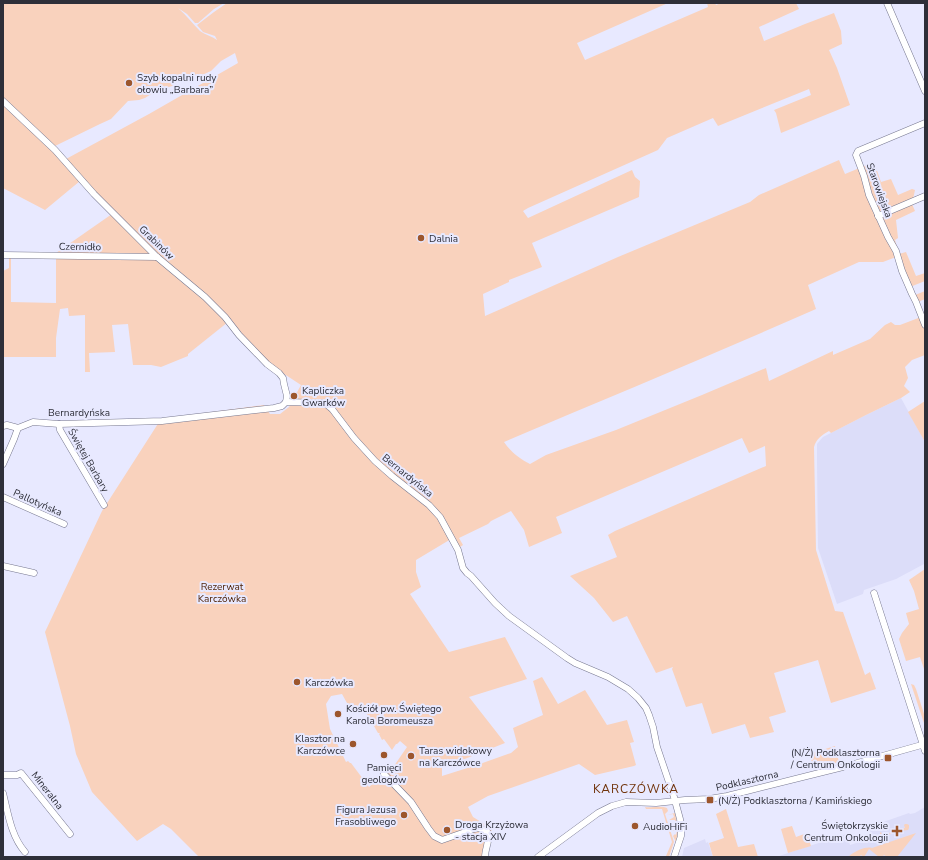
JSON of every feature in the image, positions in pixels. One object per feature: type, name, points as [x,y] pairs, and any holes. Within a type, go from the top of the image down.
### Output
[{"type":"street","points":[[887,3],[925,91]]},
{"type":"street","name":"Grabinów","points":[[3,101],[55,150],[94,194],[157,257],[225,316],[239,335],[267,364],[279,373],[283,378],[287,396],[286,402]]},
{"type":"street","name":"Starowiejska","points":[[925,123],[858,151],[856,155],[865,178],[869,195],[896,251],[902,271],[925,325]]},
{"type":"street","points":[[878,216],[925,196]]},
{"type":"street","name":"Czernidło","points":[[3,255],[157,257]]},
{"type":"street","name":"Bernardyńska","points":[[3,426],[7,425],[18,428],[33,422],[59,424],[175,420],[274,408],[282,406],[286,402],[325,403],[332,409],[354,438],[375,461],[429,505],[440,516],[458,550],[463,568],[504,612],[575,663],[608,677],[628,689],[646,708],[680,819],[680,840],[674,857]]},
{"type":"street","name":"Świętej Barbary","points":[[59,424],[60,430],[104,505]]},
{"type":"street","points":[[3,464],[18,428]]},
{"type":"street","name":"Pallotyńska","points":[[3,497],[64,524]]},
{"type":"street","points":[[3,566],[34,573]]},
{"type":"street","points":[[874,593],[924,747]]},
{"type":"street","name":"Podklasztorna","points":[[538,857],[598,813],[612,806],[626,802],[656,803],[727,796],[924,747]]},
{"type":"street","name":"Mineralna","points":[[3,775],[21,773],[70,834]]},
{"type":"street","points":[[384,774],[409,799],[434,836],[442,840],[479,828],[487,831],[489,838],[485,857]]},
{"type":"street","points":[[3,793],[16,839],[25,852]]},
{"type":"shaded area","points":[[901,398],[925,442],[925,562],[924,564],[896,579],[864,590],[863,594],[837,604],[818,548],[817,444],[823,437]]},
{"type":"shaded area","name":"Świętokrzyskie Centrum Onkologii","points":[[925,807],[925,857],[776,857],[846,834],[850,845],[872,838],[869,827],[909,813],[915,813]]},
{"type":"shaded area","points":[[705,839],[706,843],[708,842],[713,857],[682,857],[684,848]]},
{"type":"green space","name":"Rezerwat Karczówka","points":[[3,3],[224,3],[214,9],[198,23],[195,23],[187,14],[178,8],[200,31],[217,40],[215,36],[203,32],[197,25],[227,3],[668,3],[577,43],[585,60],[708,7],[707,3],[715,3],[716,5],[721,3],[796,3],[799,9],[759,27],[764,41],[834,13],[841,31],[842,44],[829,50],[850,105],[781,133],[774,110],[811,95],[809,89],[718,126],[713,118],[667,138],[658,150],[528,208],[523,211],[528,218],[632,170],[635,177],[640,181],[639,197],[532,243],[542,267],[509,280],[509,282],[483,294],[485,316],[618,257],[750,202],[759,195],[839,160],[845,174],[874,162],[881,182],[891,179],[898,195],[912,189],[915,190],[912,204],[915,211],[896,220],[898,238],[895,240],[899,254],[906,252],[916,276],[925,273],[925,281],[910,287],[899,255],[883,262],[859,262],[808,285],[816,309],[504,442],[509,449],[530,464],[546,455],[616,430],[766,368],[769,381],[833,351],[833,355],[870,339],[885,325],[891,322],[895,325],[900,325],[921,317],[925,329],[925,355],[912,360],[905,367],[908,378],[904,386],[910,392],[831,433],[829,431],[816,442],[814,447],[816,550],[835,611],[843,612],[865,675],[870,672],[876,689],[831,703],[818,660],[774,673],[786,712],[769,717],[774,732],[750,738],[745,724],[712,734],[702,703],[686,707],[672,669],[673,667],[656,673],[627,616],[613,622],[594,598],[570,576],[617,557],[608,535],[615,531],[766,466],[765,446],[749,453],[742,438],[556,517],[562,533],[529,547],[524,530],[511,511],[459,538],[463,545],[460,547],[445,521],[436,510],[378,460],[344,423],[343,427],[370,456],[392,477],[427,504],[440,517],[451,539],[416,560],[416,572],[421,587],[410,594],[449,652],[505,637],[527,679],[469,697],[505,743],[442,768],[442,776],[511,753],[518,747],[513,728],[543,715],[533,681],[542,677],[558,704],[585,690],[607,725],[627,720],[634,742],[630,743],[636,765],[595,775],[579,764],[488,796],[468,807],[473,817],[491,828],[492,834],[490,835],[487,829],[480,827],[480,830],[484,831],[486,834],[483,857],[199,857],[171,829],[163,824],[137,841],[92,792],[76,754],[45,632],[102,511],[161,419],[264,405],[270,414],[280,414],[289,407],[301,385],[269,364],[241,334],[227,316],[205,295],[156,254],[93,190],[66,159],[238,63],[235,53],[221,61],[211,71],[202,75],[190,76],[179,80],[172,86],[156,91],[145,98],[128,101],[111,119],[55,146],[22,117],[21,120],[51,147],[80,181],[45,210],[3,188],[3,103],[10,110],[10,106],[3,100]],"holes":[[[342,694],[352,712],[355,714],[360,711],[367,714],[378,733],[380,733],[379,734],[382,740],[384,739],[392,750],[400,741],[407,747],[394,766],[369,787],[351,763],[348,761],[346,762],[330,729],[326,704],[331,696]]]},
{"type":"green space","points":[[112,214],[151,255],[56,253]]},
{"type":"green space","points":[[11,257],[11,302],[56,303],[56,257],[156,259],[190,287],[228,322],[188,354],[188,356],[161,367],[151,365],[133,365],[128,324],[112,325],[115,352],[89,353],[90,372],[85,372],[85,315],[69,316],[68,308],[60,309],[56,338],[56,357],[3,357],[3,271],[9,268],[9,258]]},
{"type":"green space","points":[[925,291],[925,299],[918,302],[915,295]]},
{"type":"green space","points":[[925,401],[925,442],[908,412]]},
{"type":"green space","points":[[925,569],[925,672],[920,657],[906,661],[899,639],[909,624],[906,613],[919,609],[909,580]]},
{"type":"green space","points":[[911,684],[914,685],[916,689],[925,717],[925,726]]},
{"type":"green space","points":[[835,746],[839,762],[814,769],[808,749],[812,753]]},
{"type":"green space","points":[[645,807],[667,808],[668,811],[665,814],[674,842],[669,857],[666,856],[672,842],[662,809],[646,809]]},
{"type":"green space","points":[[726,809],[738,847],[754,844],[758,857],[713,857],[709,843],[724,838],[716,814]]},
{"type":"green space","points":[[675,813],[678,831],[676,842],[673,836],[675,834],[676,835],[677,831],[672,831],[677,829],[676,826],[670,826],[676,823],[675,820],[669,820],[674,817],[673,814],[667,815]]},
{"type":"green space","points":[[905,824],[909,825],[908,830],[895,832],[884,838],[880,836],[881,832],[882,835],[884,835],[905,828]]},
{"type":"green space","points":[[792,826],[796,837],[807,833],[811,846],[788,853],[781,829]]},
{"type":"green space","points":[[916,833],[897,857],[887,857],[884,855],[879,857],[869,849],[864,857],[861,855],[860,856],[862,857],[848,857],[856,851],[872,848]]},
{"type":"place","name":"Szyb kopalni rudy ołowiu „Barbara”","points":[[129,83]]},
{"type":"place","name":"Dalnia","points":[[421,238]]},
{"type":"place","name":"Kapliczka Gwarków","points":[[294,396]]},
{"type":"place","name":"Karczówka","points":[[297,682]]},
{"type":"place","name":"Kościół pw. Świętego Karola Boromeusza","points":[[338,714]]},
{"type":"place","name":"Klasztor na Karczówce","points":[[353,744]]},
{"type":"place","name":"Pamięci geologów","points":[[384,755]]},
{"type":"place","name":"Taras widokowy na Karczówce","points":[[411,756]]},
{"type":"place","name":"(N/Ż) Podklasztorna / Centrum Onkologii","points":[[888,758]]},
{"type":"place","name":"(N/Ż) Podklasztorna / Kamińskiego","points":[[710,800]]},
{"type":"place","name":"Figura Jezusa Frasobliwego","points":[[404,815]]},
{"type":"place","name":"AudioHiFi","points":[[635,826]]},
{"type":"place","name":"Droga Krzyżowa - stacja XIV","points":[[447,830]]},
{"type":"place","name":"Świętokrzyskie Centrum Onkologii","points":[[897,831]]},
{"type":"district","name":"KARCZÓWKA","points":[[636,789]]}]
